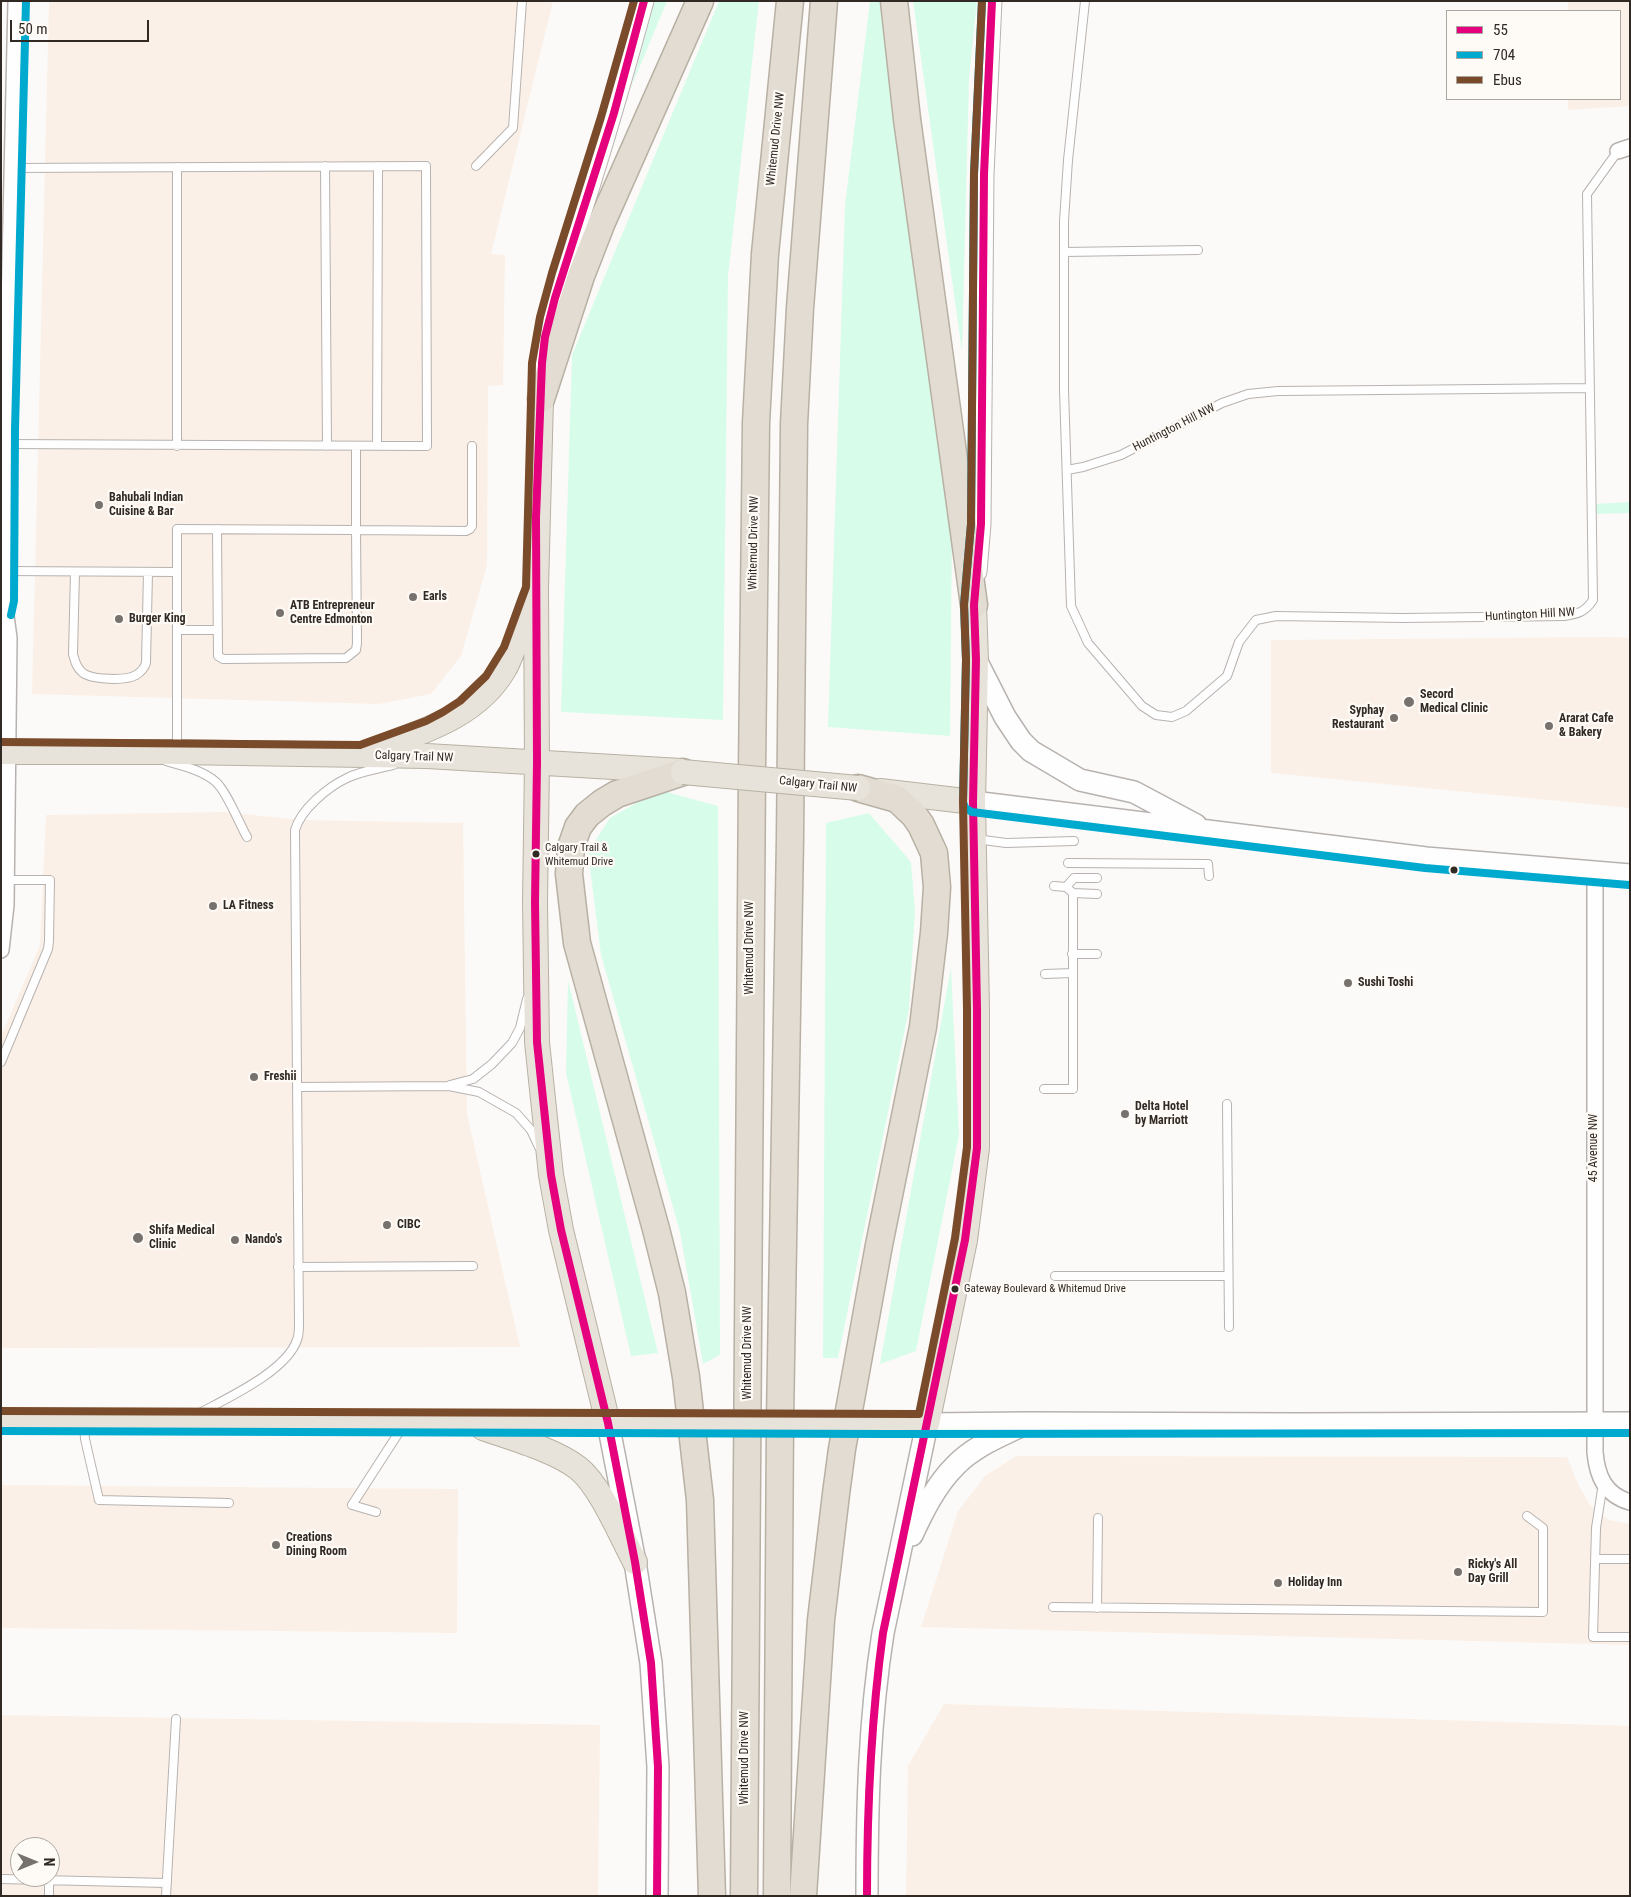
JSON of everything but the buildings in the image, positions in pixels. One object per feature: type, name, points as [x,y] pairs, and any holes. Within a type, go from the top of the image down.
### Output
[{"type":"highway","points":[[608,1422],[561,1230],[551,1175],[540,1085],[535,966],[536,589],[541,398],[602,222],[700,1]]},
{"type":"highway","name":"Whitemud Drive NW","points":[[744,1896],[756,424],[765,254],[790,1]]},
{"type":"highway","points":[[777,1896],[780,1419],[790,848],[794,424],[801,290],[824,1]]},
{"type":"highway","points":[[1,1421],[927,1424],[965,1240],[977,1148],[977,1009],[973,802],[976,660],[974,605],[906,119],[894,1]]},
{"type":"highway","points":[[362,755],[430,730],[448,721],[486,692],[504,669],[536,589]]},
{"type":"highway","name":"Calgary Trail NW","points":[[4,752],[177,752],[427,756],[683,772],[858,788],[973,802]]},
{"type":"highway","points":[[683,772],[617,794],[587,815],[578,826],[571,847],[569,874],[577,943],[656,1229],[672,1293],[686,1378],[700,1500],[712,1896]]},
{"type":"highway","points":[[803,1896],[821,1620],[839,1476],[879,1245],[927,1003],[937,887],[934,853],[921,825],[914,815],[897,799],[858,788]]},
{"type":"highway","points":[[467,1422],[548,1452],[580,1469],[601,1498],[635,1562]]},
{"type":"main road","points":[[976,660],[1005,717],[1021,741],[1032,751],[1080,780],[1134,792],[1207,831]]},
{"type":"main road","name":"Calgary Trail NW","points":[[973,802],[1426,858],[1630,875]]},
{"type":"main road","points":[[608,1422],[635,1562],[652,1676],[658,1767],[657,1896]]},
{"type":"main road","points":[[883,1633],[900,1560],[922,1513],[944,1479],[954,1466],[972,1451],[1027,1422]]},
{"type":"main road","points":[[867,1896],[869,1765],[877,1668],[927,1424],[1027,1422],[1295,1424],[1630,1423]]},
{"type":"street","points":[[1,950],[5,919],[4,752],[9,638],[2,607],[5,286],[12,168],[10,132],[16,1]]},
{"type":"street","points":[[541,398],[545,337],[560,282],[614,113],[644,1]]},
{"type":"street","points":[[974,605],[981,524],[984,174],[992,1]]},
{"type":"street","name":"45 Avenue NW","points":[[1595,873],[1596,1423],[1597,1471],[1603,1483]]},
{"type":"street","points":[[1603,1483],[1613,1494],[1630,1502]]},
{"type":"lane","points":[[476,166],[513,128],[522,1]]},
{"type":"lane","points":[[1067,470],[1064,390],[1064,221],[1068,160],[1085,1]]},
{"type":"lane","points":[[1590,388],[1588,194],[1624,149]]},
{"type":"lane","points":[[326,166],[327,446]]},
{"type":"lane","points":[[377,446],[378,166]]},
{"type":"lane","points":[[5,444],[427,446],[426,166],[12,168]]},
{"type":"lane","points":[[177,167],[177,446]]},
{"type":"lane","points":[[1064,252],[1198,250]]},
{"type":"lane","name":"Huntington Hill NW","points":[[1590,388],[1593,600],[1587,610],[1564,616],[1403,618],[1276,616],[1256,620],[1239,642],[1227,676],[1186,711],[1172,717],[1156,715],[1142,706],[1088,644],[1071,606],[1067,470],[1083,468],[1121,456],[1222,403],[1248,394],[1278,391],[1590,388]]},
{"type":"lane","points":[[177,752],[177,529],[466,531],[472,526],[472,446]]},
{"type":"lane","points":[[217,529],[218,656],[223,659],[341,660],[352,655],[356,650],[357,643],[356,447]]},
{"type":"lane","points":[[3,571],[177,572]]},
{"type":"lane","points":[[75,572],[75,663],[83,674],[96,678],[130,678],[144,670],[148,657],[148,572]]},
{"type":"lane","points":[[177,630],[218,630]]},
{"type":"lane","points":[[138,752],[199,772],[216,782],[223,791],[247,837]]},
{"type":"lane","points":[[183,1422],[265,1376],[295,1345],[299,1334],[295,837],[297,823],[302,815],[340,782],[359,774],[427,756]]},
{"type":"lane","points":[[974,838],[1006,843],[1074,842]]},
{"type":"lane","points":[[1068,864],[1208,864],[1209,876]]},
{"type":"lane","points":[[1066,887],[1074,878],[1096,878]]},
{"type":"lane","points":[[1,1062],[48,949],[50,934],[50,880],[4,880]]},
{"type":"lane","points":[[1054,886],[1066,887],[1073,893],[1097,894]]},
{"type":"lane","points":[[1044,1089],[1073,1089],[1073,893]]},
{"type":"lane","points":[[1072,954],[1097,954]]},
{"type":"lane","points":[[449,1086],[473,1079],[492,1064],[512,1043],[520,1028],[535,966]]},
{"type":"lane","points":[[1045,974],[1072,974]]},
{"type":"lane","points":[[297,1087],[449,1086],[479,1092],[516,1113],[531,1130],[551,1175]]},
{"type":"lane","points":[[1227,1104],[1229,1327]]},
{"type":"lane","points":[[298,1267],[473,1266]]},
{"type":"lane","points":[[1055,1276],[1228,1276]]},
{"type":"lane","points":[[84,1422],[85,1439],[99,1500],[229,1503]]},
{"type":"lane","points":[[376,1512],[352,1505],[406,1422]]},
{"type":"lane","points":[[1603,1483],[1596,1528],[1593,1637],[1630,1637]]},
{"type":"lane","points":[[1054,1607],[1542,1612],[1542,1528],[1527,1516]]},
{"type":"lane","points":[[1097,1608],[1098,1518]]},
{"type":"lane","points":[[1595,1559],[1630,1559]]},
{"type":"lane","points":[[166,1896],[176,1719]]},
{"type":"lane","points":[[60,1881],[167,1883]]},
{"type":"shaded area","points":[[49,1],[553,1],[491,254],[505,255],[503,385],[488,386],[487,565],[461,656],[431,694],[379,704],[32,694]]},
{"type":"shaded area","points":[[1568,1],[1630,1],[1630,106],[1568,110],[1568,100],[1621,100],[1621,10],[1568,10]]},
{"type":"shaded area","points":[[1630,638],[1630,808],[1271,773],[1271,640]]},
{"type":"shaded area","points":[[223,812],[302,820],[463,823],[467,1114],[520,1347],[1,1348],[1,1036],[40,945],[46,815]]},
{"type":"shaded area","points":[[1016,1456],[1567,1457],[1578,1484],[1590,1505],[1609,1520],[1630,1524],[1630,1645],[921,1627],[958,1511],[985,1476]]},
{"type":"shaded area","points":[[1,1485],[458,1489],[457,1633],[1,1628]]},
{"type":"shaded area","points":[[944,1704],[1630,1726],[1630,1896],[906,1896],[908,1766]]},
{"type":"shaded area","points":[[1,1715],[600,1725],[598,1896],[1,1896]]},
{"type":"green space","points":[[655,1],[667,1],[631,88]]},
{"type":"green space","points":[[719,1],[759,1],[728,276],[723,720],[561,712],[572,355]]},
{"type":"green space","points":[[870,1],[882,1],[952,533],[950,736],[828,727],[845,205]]},
{"type":"green space","points":[[913,1],[977,1],[969,79],[962,352]]},
{"type":"green space","points":[[1630,502],[1630,513],[1592,514],[1592,504]]},
{"type":"green space","points":[[659,790],[718,806],[720,1355],[703,1364],[680,1232],[601,955],[588,852],[610,818]]},
{"type":"green space","points":[[869,813],[911,862],[915,910],[909,1009],[838,1358],[823,1358],[826,823]]},
{"type":"green space","points":[[951,967],[959,1135],[916,1351],[880,1364]]},
{"type":"green space","points":[[568,980],[658,1353],[631,1356],[566,1073]]},
{"type":"transit line","name":"704","points":[[11,615],[14,601],[15,429],[26,1]]},
{"type":"transit line","name":"Ebus","points":[[1,742],[360,745],[426,721],[443,712],[460,701],[486,676],[504,647],[526,587],[532,363],[540,317],[634,1]]},
{"type":"transit line","name":"55","points":[[644,1],[614,113],[555,298],[545,337],[542,363],[536,517],[537,763],[535,902],[537,1042],[551,1175],[561,1230],[608,1423],[635,1562],[651,1663],[658,1767],[657,1896]]},
{"type":"transit line","name":"704","points":[[982,1],[974,174],[971,524],[964,604],[966,660],[963,802],[965,808],[972,812],[1425,868],[1629,885]]},
{"type":"transit line","name":"Ebus","points":[[1,1411],[919,1414],[955,1238],[967,1147],[967,1009],[963,802],[966,660],[964,605],[971,524],[974,174],[982,1]]},
{"type":"transit line","name":"55","points":[[867,1896],[870,1764],[875,1698],[883,1633],[965,1240],[977,1148],[977,1009],[973,802],[976,660],[974,605],[981,524],[984,174],[992,1]]},
{"type":"transit line","name":"704","points":[[1,1431],[888,1434],[1630,1433]]},
{"type":"place","name":"Bahubali Indian Cuisine & Bar","points":[[99,505]]},
{"type":"place","name":"Earls","points":[[413,597]]},
{"type":"place","name":"ATB Entrepreneur Centre Edmonton","points":[[280,613]]},
{"type":"place","name":"Burger King","points":[[119,619]]},
{"type":"place","name":"Secord Medical Clinic","points":[[1409,702]]},
{"type":"place","name":"Syphay Restaurant","points":[[1394,718]]},
{"type":"place","name":"Ararat Cafe & Bakery","points":[[1549,726]]},
{"type":"place","name":"Calgary Trail & Whitemud Drive","points":[[536,854]]},
{"type":"place","name":"LA Fitness","points":[[213,906]]},
{"type":"place","name":"Sushi Toshi","points":[[1348,983]]},
{"type":"place","name":"Freshii","points":[[254,1077]]},
{"type":"place","name":"Delta Hotel by Marriott","points":[[1125,1114]]},
{"type":"place","name":"CIBC","points":[[387,1225]]},
{"type":"place","name":"Shifa Medical Clinic","points":[[138,1238]]},
{"type":"place","name":"Nando's","points":[[235,1240]]},
{"type":"place","name":"Gateway Boulevard & Whitemud Drive","points":[[955,1289]]},
{"type":"place","name":"Creations Dining Room","points":[[276,1545]]},
{"type":"place","name":"Ricky's All Day Grill","points":[[1458,1572]]},
{"type":"place","name":"Holiday Inn","points":[[1278,1583]]}]
